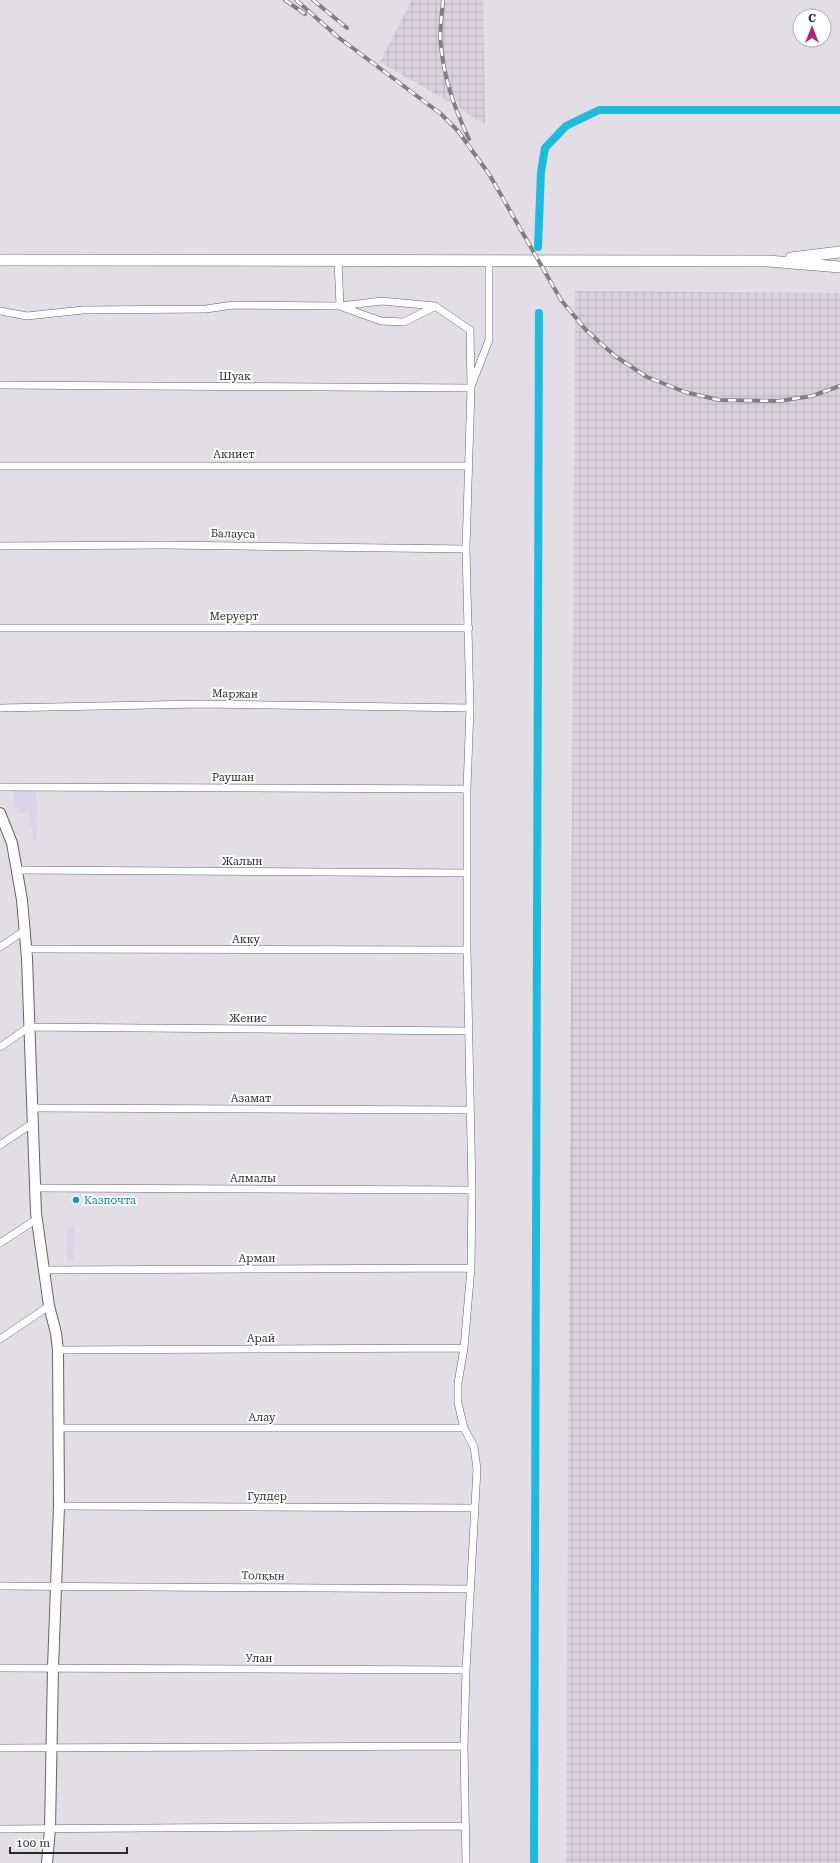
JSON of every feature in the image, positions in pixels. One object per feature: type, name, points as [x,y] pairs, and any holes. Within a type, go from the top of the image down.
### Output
[{"type":"main road","points":[[768,261],[840,252]]},
{"type":"main road","points":[[0,260],[768,261],[840,266]]},
{"type":"street","points":[[338,260],[340,306]]},
{"type":"street","points":[[471,388],[490,340],[489,260]]},
{"type":"street","points":[[0,311],[27,316],[83,310],[206,309],[233,305],[340,306],[382,301],[435,306],[470,330],[471,388],[466,548],[470,708],[466,873],[467,1031],[472,1190],[471,1268],[464,1348],[458,1383],[458,1403],[464,1428],[474,1447],[477,1468],[469,1589],[466,1670],[464,1746],[466,1863]]},
{"type":"street","points":[[340,306],[381,321],[404,322],[435,306]]},
{"type":"street","name":"Шуак","points":[[0,385],[471,388]]},
{"type":"street","name":"Акниет","points":[[0,466],[469,466]]},
{"type":"street","name":"Балауса","points":[[0,546],[166,545],[466,548]]},
{"type":"street","name":"Меруерт","points":[[0,628],[469,628]]},
{"type":"street","name":"Маржан","points":[[0,708],[200,704],[470,708]]},
{"type":"street","name":"Раушан","points":[[0,788],[467,789]]},
{"type":"street","points":[[0,813],[3,828],[12,843],[18,870],[26,949],[37,1219],[49,1306],[56,1333],[58,1350],[60,1428],[59,1506],[53,1668],[50,1829],[47,1863]]},
{"type":"street","name":"Жалын","points":[[18,870],[466,873]]},
{"type":"street","points":[[0,947],[24,931]]},
{"type":"street","name":"Акку","points":[[26,949],[467,950]]},
{"type":"street","points":[[0,1047],[29,1028]]},
{"type":"street","name":"Женис","points":[[29,1028],[467,1031]]},
{"type":"street","name":"Азамат","points":[[32,1108],[469,1110]]},
{"type":"street","points":[[0,1145],[33,1123]]},
{"type":"street","name":"Алмалы","points":[[35,1188],[472,1190]]},
{"type":"street","points":[[0,1243],[37,1219]]},
{"type":"street","name":"Арман","points":[[44,1270],[471,1268]]},
{"type":"street","points":[[0,1339],[49,1306]]},
{"type":"street","name":"Арай","points":[[58,1350],[464,1348]]},
{"type":"street","name":"Алау","points":[[60,1428],[464,1428]]},
{"type":"street","name":"Гулдер","points":[[59,1506],[474,1508]]},
{"type":"street","name":"Толқын","points":[[0,1586],[56,1585],[469,1589]]},
{"type":"street","name":"Улан","points":[[0,1668],[466,1670]]},
{"type":"street","points":[[0,1748],[464,1746]]},
{"type":"street","points":[[0,1830],[466,1826]]},
{"type":"shaded area","points":[[412,0],[483,0],[485,124],[461,110],[456,99],[448,101],[380,62]]},
{"type":"shaded area","points":[[575,291],[840,293],[840,1863],[566,1863]]},
{"type":"shaded area","points":[[36,789],[37,840],[33,840],[32,825],[30,825],[29,813],[17,813],[17,808],[14,808],[13,790]]},
{"type":"shaded area","points":[[68,1225],[75,1226],[73,1261],[67,1260]]},
{"type":"waterway","points":[[538,247],[541,172],[545,148],[566,126],[599,110],[840,110]]},
{"type":"waterway","points":[[534,1863],[539,313]]},
{"type":"railway","points":[[285,0],[305,14]]},
{"type":"railway","points":[[296,0],[338,37],[441,114],[458,131],[489,174],[561,300],[586,330],[615,356],[647,377],[685,392],[719,400],[779,401],[812,396],[840,386]]},
{"type":"railway","points":[[313,0],[347,28]]},
{"type":"railway","points":[[443,0],[440,35],[442,58],[447,82],[459,117],[469,139]]},
{"type":"place","name":"Казпочта","points":[[76,1200]]}]
